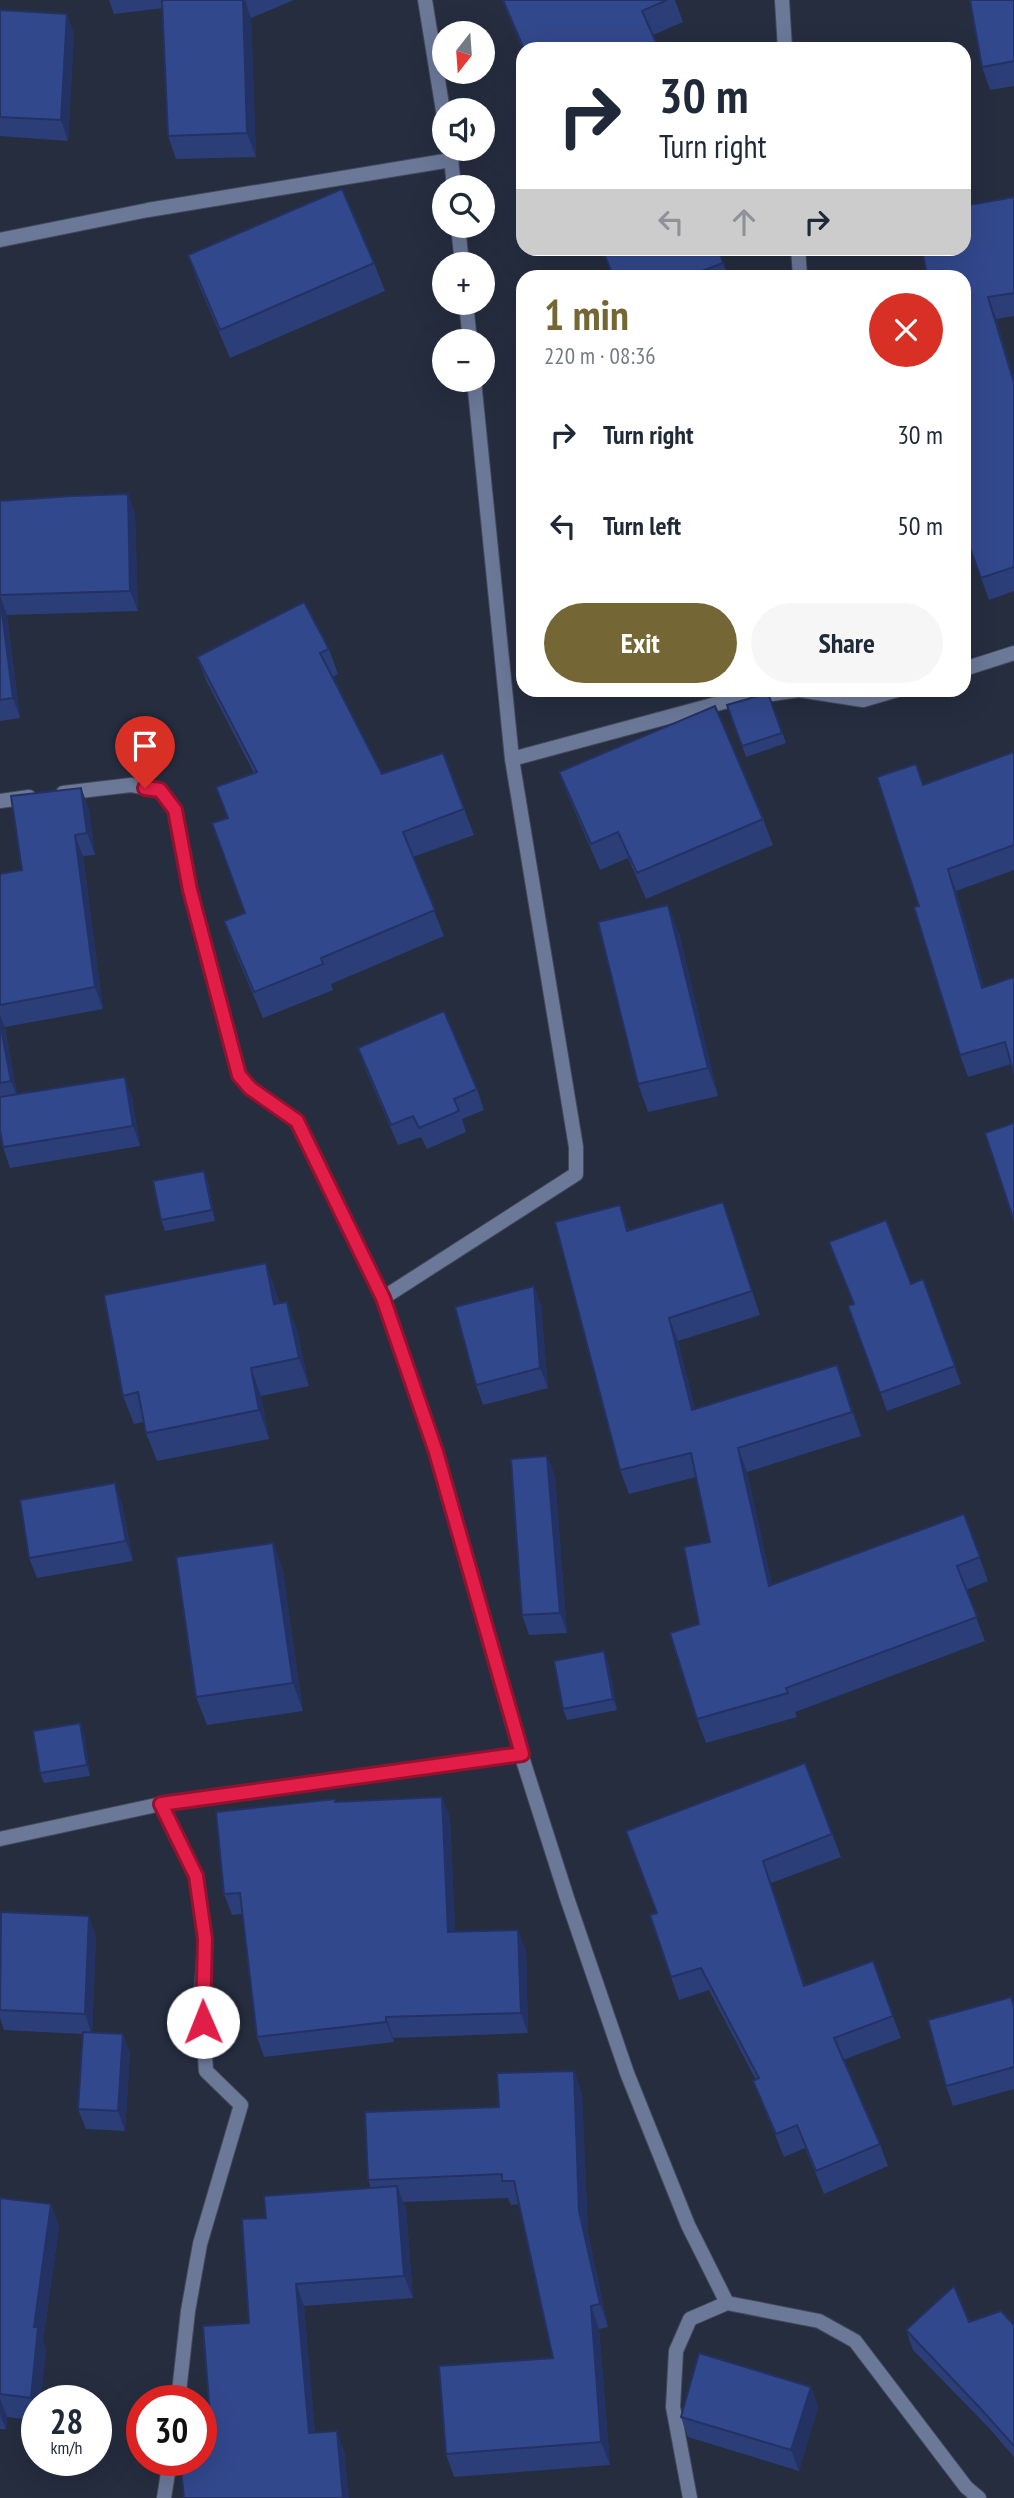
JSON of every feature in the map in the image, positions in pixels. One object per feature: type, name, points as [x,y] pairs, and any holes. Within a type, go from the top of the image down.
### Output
[{"type":"street","points":[[425,0],[441,98]]},
{"type":"street","points":[[782,0],[785,42]]},
{"type":"street","points":[[0,240],[148,209],[432,157]]},
{"type":"street","points":[[383,1298],[576,1174],[576,1147],[512,759],[475,392]]},
{"type":"street","points":[[971,667],[1014,653]]},
{"type":"street","points":[[512,759],[683,710],[758,697]]},
{"type":"street","points":[[844,697],[863,700],[873,697]]},
{"type":"street","points":[[0,801],[131,785],[160,790],[175,810],[190,890],[239,1075],[250,1088],[297,1121],[383,1298],[436,1452],[522,1754],[567,1898],[627,2073],[688,2225],[727,2304]]},
{"type":"street","points":[[0,1839],[161,1804],[522,1754]]},
{"type":"street","points":[[161,1804],[196,1876],[205,1939],[201,1997],[206,2071],[242,2105],[200,2244],[188,2311],[180,2385]]},
{"type":"street","points":[[690,2498],[673,2407],[676,2351],[690,2319],[727,2304],[820,2321],[855,2341],[967,2487],[979,2498]]},
{"type":"street","points":[[164,2498],[167,2476]]},
{"type":"building","points":[[162,0],[243,0],[247,133],[168,136]]},
{"type":"building","points":[[503,0],[667,0],[642,11],[656,42],[521,42]]},
{"type":"building","points":[[970,0],[1014,0],[1014,61],[982,67]]},
{"type":"building","points":[[0,10],[67,14],[61,120],[0,117]]},
{"type":"building","points":[[342,189],[374,263],[220,330],[188,255]]},
{"type":"building","points":[[1014,197],[1014,293],[988,297],[1014,383],[1014,567],[981,578],[971,550],[971,270],[926,270],[923,256],[971,256],[971,205]]},
{"type":"building","points":[[605,256],[721,256],[723,263],[705,270],[611,270]]},
{"type":"building","points":[[128,494],[130,591],[0,595],[0,501]]},
{"type":"building","points":[[0,597],[13,698],[0,700]]},
{"type":"building","points":[[304,602],[329,649],[320,653],[382,774],[443,753],[464,809],[403,832],[435,910],[321,958],[323,964],[254,992],[224,921],[245,913],[212,823],[228,818],[216,787],[257,772],[197,657]]},
{"type":"building","points":[[754,697],[769,697],[782,733],[742,746],[727,705]]},
{"type":"building","points":[[715,706],[763,819],[637,873],[618,832],[591,844],[559,772]]},
{"type":"building","points":[[1014,752],[1014,845],[948,869],[982,988],[1014,977],[1014,1074],[1005,1042],[960,1055],[914,907],[919,906],[877,777],[916,764],[923,785]]},
{"type":"building","points":[[81,788],[87,833],[75,835],[95,987],[0,1005],[0,874],[22,870],[11,796]]},
{"type":"building","points":[[668,905],[708,1068],[638,1084],[598,922]]},
{"type":"building","points":[[444,1011],[477,1089],[454,1099],[459,1111],[419,1128],[413,1116],[391,1125],[358,1048]]},
{"type":"building","points":[[0,1023],[11,1081],[0,1083]]},
{"type":"building","points":[[125,1077],[133,1126],[3,1147],[0,1097]]},
{"type":"building","points":[[1014,1123],[1014,1221],[985,1133]]},
{"type":"building","points":[[204,1171],[212,1210],[161,1220],[153,1181]]},
{"type":"building","points":[[723,1202],[752,1291],[669,1318],[692,1410],[837,1365],[852,1412],[738,1448],[769,1586],[964,1514],[980,1557],[957,1566],[977,1617],[786,1688],[788,1693],[697,1719],[670,1633],[699,1624],[684,1547],[710,1542],[691,1453],[620,1470],[555,1222],[620,1205],[627,1231]]},
{"type":"building","points":[[886,1220],[911,1284],[923,1279],[955,1366],[880,1393],[848,1306],[854,1304],[829,1242]]},
{"type":"building","points":[[266,1263],[274,1304],[287,1302],[299,1358],[251,1368],[259,1410],[146,1433],[138,1392],[123,1396],[104,1295]]},
{"type":"building","points":[[534,1286],[540,1368],[476,1385],[455,1307]]},
{"type":"building","points":[[547,1456],[560,1613],[522,1615],[511,1459]]},
{"type":"building","points":[[115,1483],[126,1541],[29,1558],[20,1500]]},
{"type":"building","points":[[273,1543],[293,1683],[196,1697],[176,1557]]},
{"type":"building","points":[[604,1651],[613,1699],[563,1709],[554,1661]]},
{"type":"building","points":[[80,1723],[87,1765],[40,1773],[33,1731]]},
{"type":"building","points":[[805,1763],[832,1834],[763,1861],[804,1986],[873,1961],[893,2016],[834,2038],[880,2144],[816,2171],[797,2125],[776,2134],[753,2081],[759,2078],[701,1968],[671,1977],[650,1915],[657,1913],[626,1831]]},
{"type":"building","points":[[442,1797],[448,1932],[518,1930],[521,2013],[386,2017],[386,2022],[257,2037],[240,1893],[224,1894],[216,1812],[335,1799],[335,1802]]},
{"type":"building","points":[[1,1912],[89,1916],[85,2014],[0,2010]]},
{"type":"building","points":[[1011,1997],[1014,2007],[1014,2067],[946,2086],[928,2020]]},
{"type":"building","points":[[83,2032],[123,2034],[118,2111],[78,2109]]},
{"type":"building","points":[[574,2071],[579,2211],[600,2304],[591,2306],[601,2442],[446,2454],[439,2366],[553,2358],[514,2181],[502,2181],[502,2174],[368,2180],[365,2112],[499,2107],[497,2073]]},
{"type":"building","points":[[397,2186],[404,2276],[296,2284],[309,2433],[337,2431],[343,2498],[184,2498],[182,2476],[217,2476],[217,2385],[208,2385],[203,2326],[249,2323],[242,2219],[266,2218],[264,2196]]},
{"type":"building","points":[[0,2198],[51,2204],[34,2327],[38,2327],[32,2385],[21,2385],[21,2397],[0,2394]]},
{"type":"building","points":[[954,2286],[969,2322],[1001,2311],[1014,2325],[1014,2446],[906,2330]]},
{"type":"building","points":[[699,2353],[811,2387],[791,2450],[681,2417]]},
{"type":"route","points":[[145,788],[160,790],[175,810],[190,890],[239,1075],[250,1088],[278,1105],[297,1121],[383,1298],[436,1452],[522,1754],[161,1804],[196,1876],[205,1939],[201,1997],[203,2022]]}]
